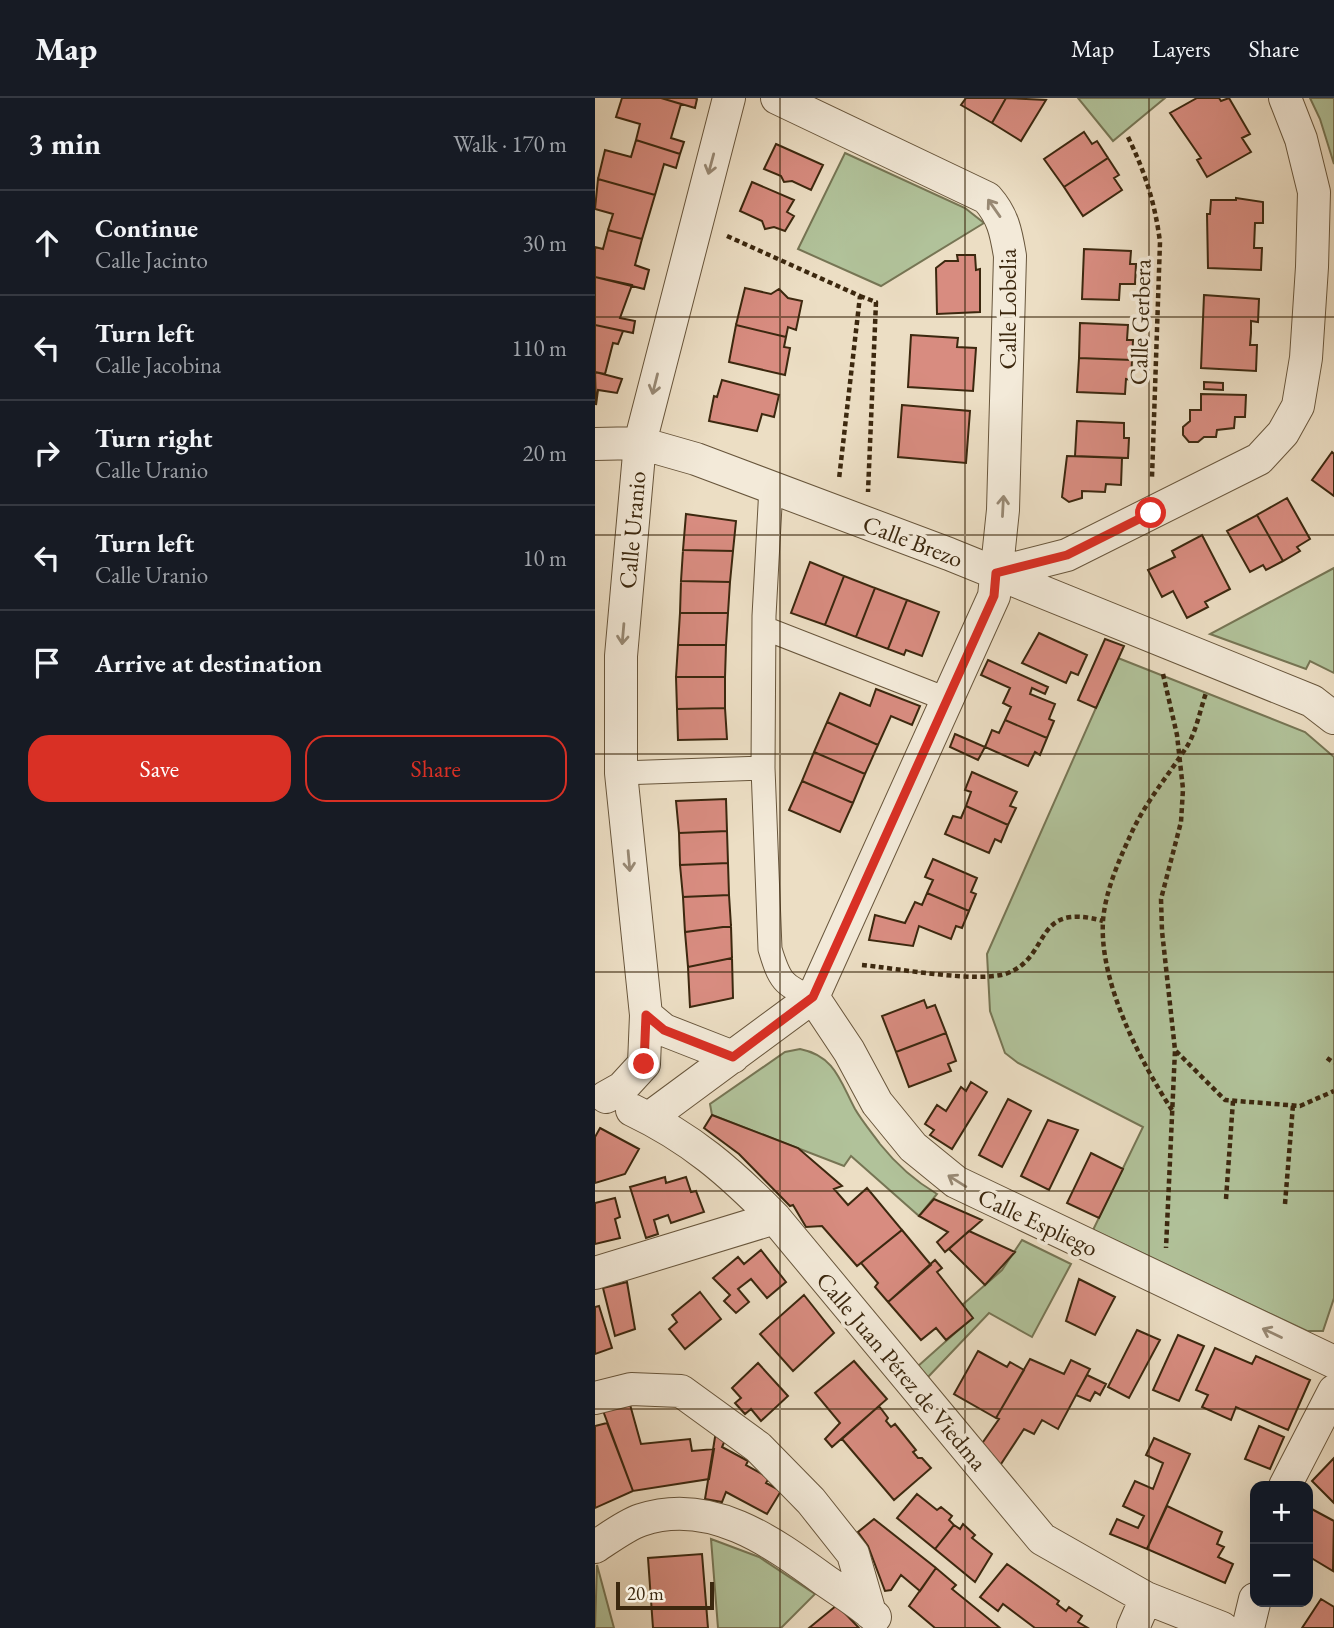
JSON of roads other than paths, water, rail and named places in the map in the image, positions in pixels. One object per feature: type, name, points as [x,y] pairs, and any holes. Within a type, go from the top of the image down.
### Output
[{"type":"street","name":"Calle Uranio","points":[[601,1095],[622,1088],[644,1064],[646,1015],[621,773],[621,656],[640,443],[729,98]]},
{"type":"street","name":"Calle Lobelia","points":[[777,98],[987,198],[999,212],[1006,228],[1010,256],[1003,510],[994,596],[813,997]]},
{"type":"street","points":[[996,573],[1067,555],[1259,459],[1283,433],[1298,406],[1306,358],[1314,192],[1301,139],[1285,98]]},
{"type":"street","name":"Calle Brezo","points":[[595,444],[640,443],[696,459],[996,573],[1312,701],[1334,718]]},
{"type":"street","points":[[771,487],[764,628],[762,768],[770,949],[777,972],[790,989],[813,997]]},
{"type":"street","points":[[764,628],[946,699]]},
{"type":"street","points":[[621,773],[762,768]]},
{"type":"street","points":[[649,1118],[813,997]]},
{"type":"street","name":"Calle Espliego","points":[[813,997],[849,1051],[877,1103],[913,1147],[955,1182],[1334,1363]]},
{"type":"street","points":[[646,1015],[664,1030],[733,1057]]},
{"type":"street","name":"Calle Juan Pérez de Viedma","points":[[601,1095],[696,1145],[730,1171],[775,1218],[1042,1539],[1146,1598],[1222,1628]]},
{"type":"street","points":[[595,1273],[775,1218]]},
{"type":"street","points":[[595,1398],[631,1389],[681,1391],[758,1447],[811,1501],[853,1554],[878,1620]]},
{"type":"street","points":[[1288,1481],[1333,1394]]},
{"type":"street","points":[[595,1547],[641,1520],[681,1514],[716,1518],[749,1530],[783,1550],[878,1620]]},
{"type":"street","points":[[1133,1628],[1146,1598]]},
{"type":"street","points":[[1248,1628],[1253,1607]]}]
